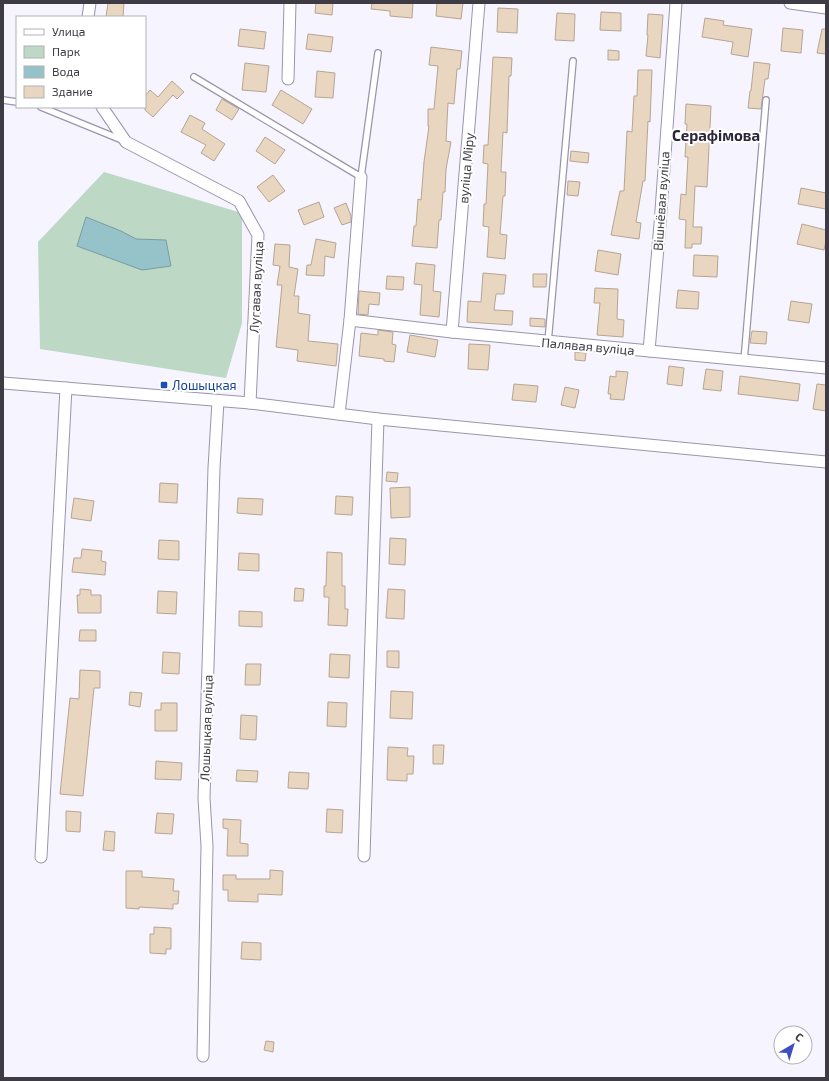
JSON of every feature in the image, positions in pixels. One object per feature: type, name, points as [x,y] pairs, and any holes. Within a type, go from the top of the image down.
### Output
[{"type":"street","points":[[88,16],[90,3]]},
{"type":"street","points":[[288,79],[290,3]]},
{"type":"street","name":"вуліца Міру","points":[[452,332],[479,3]]},
{"type":"street","name":"Вішнёвая вуліца","points":[[649,351],[676,3]]},
{"type":"street","points":[[790,3],[826,8]]},
{"type":"street","name":"Лугавая вуліца","points":[[103,108],[126,142],[239,201],[258,235],[250,403]]},
{"type":"street","points":[[340,414],[350,320],[361,177]]},
{"type":"street","name":"Палявая вуліца","points":[[350,320],[548,342],[826,368]]},
{"type":"street","points":[[3,383],[250,403],[378,419],[826,462]]},
{"type":"street","points":[[42,857],[66,388]]},
{"type":"street","name":"Лошыцкая вуліца","points":[[203,1056],[207,846],[204,798],[214,468],[218,401]]},
{"type":"street","points":[[364,856],[378,419]]},
{"type":"lane","points":[[194,77],[361,177],[378,53]]},
{"type":"lane","points":[[548,342],[573,61]]},
{"type":"lane","points":[[3,100],[16,102]]},
{"type":"lane","points":[[744,360],[766,100]]},
{"type":"lane","points":[[43,108],[126,142]]},
{"type":"green space","points":[[104,172],[242,213],[242,323],[226,378],[40,349],[38,242]]},
{"type":"water","points":[[86,217],[121,231],[136,239],[166,240],[171,266],[142,270],[77,246]]},
{"type":"building","points":[[108,3],[124,3],[123,16],[106,16]]},
{"type":"building","points":[[316,3],[333,3],[332,15],[315,13]]},
{"type":"building","points":[[372,3],[413,3],[412,18],[390,16],[390,11],[371,9]]},
{"type":"building","points":[[437,3],[463,3],[461,19],[436,16]]},
{"type":"building","points":[[498,8],[518,9],[517,33],[497,32]]},
{"type":"building","points":[[601,12],[621,13],[621,31],[600,30]]},
{"type":"building","points":[[557,13],[575,14],[574,41],[555,40]]},
{"type":"building","points":[[648,14],[663,15],[660,58],[646,56]]},
{"type":"building","points":[[705,18],[724,21],[723,25],[752,29],[748,57],[731,54],[733,42],[702,37]]},
{"type":"building","points":[[783,28],[803,30],[801,53],[781,51]]},
{"type":"building","points":[[240,29],[266,32],[264,49],[238,46]]},
{"type":"building","points":[[822,29],[826,29],[826,54],[817,53]]},
{"type":"building","points":[[308,34],[333,37],[331,52],[306,49]]},
{"type":"building","points":[[431,47],[462,51],[460,69],[457,69],[454,104],[448,103],[446,141],[451,142],[446,169],[445,192],[443,192],[441,220],[439,220],[437,248],[412,246],[414,226],[416,226],[418,199],[421,200],[429,126],[428,109],[434,109],[438,66],[429,65]]},
{"type":"building","points":[[608,50],[619,51],[619,60],[608,60]]},
{"type":"building","points":[[493,57],[512,58],[511,76],[509,76],[507,133],[503,132],[501,172],[506,172],[505,196],[503,196],[500,234],[507,235],[505,259],[487,257],[489,227],[483,226],[484,204],[486,204],[488,164],[483,163],[484,145],[488,145]]},
{"type":"building","points":[[754,62],[770,64],[768,79],[765,79],[761,109],[748,108]]},
{"type":"building","points":[[245,63],[269,66],[266,92],[242,90]]},
{"type":"building","points":[[638,70],[652,70],[650,122],[648,121],[645,181],[643,181],[636,222],[641,223],[639,239],[611,235],[620,191],[624,191],[627,131],[632,132],[634,96],[637,96]]},
{"type":"building","points":[[317,71],[335,73],[333,98],[315,97]]},
{"type":"building","points":[[172,81],[184,92],[177,99],[173,95],[153,117],[145,110],[146,95],[150,90],[158,97]]},
{"type":"building","points":[[281,90],[312,109],[303,124],[272,105]]},
{"type":"building","points":[[222,99],[239,109],[232,120],[216,110]]},
{"type":"building","points":[[686,104],[711,106],[707,187],[695,186],[693,227],[702,227],[701,244],[692,244],[692,248],[685,248],[686,220],[679,219],[681,194],[686,195],[688,157],[685,157],[687,124],[685,124]]},
{"type":"building","points":[[190,115],[205,123],[202,129],[225,144],[214,161],[201,153],[206,145],[181,132]]},
{"type":"building","points":[[265,137],[285,150],[275,164],[256,151]]},
{"type":"building","points":[[571,151],[589,153],[588,163],[570,161]]},
{"type":"building","points":[[273,175],[285,191],[269,202],[257,187]]},
{"type":"building","points":[[568,181],[580,182],[578,196],[567,195]]},
{"type":"building","points":[[801,188],[826,193],[826,209],[798,204]]},
{"type":"building","points":[[319,202],[324,217],[304,225],[298,210]]},
{"type":"building","points":[[346,203],[351,216],[351,222],[342,225],[334,208]]},
{"type":"building","points":[[802,224],[826,230],[824,250],[797,244]]},
{"type":"building","points":[[316,239],[336,243],[334,258],[325,256],[324,276],[306,275],[307,265],[311,265]]},
{"type":"building","points":[[275,244],[290,245],[289,267],[298,269],[294,296],[299,296],[298,313],[310,315],[308,341],[338,344],[336,366],[297,361],[298,350],[276,347],[282,285],[277,285],[280,266],[273,265]]},
{"type":"building","points":[[598,250],[621,254],[618,275],[595,271]]},
{"type":"building","points":[[694,255],[718,256],[717,277],[693,276]]},
{"type":"building","points":[[416,263],[435,265],[433,291],[441,292],[439,317],[420,315],[422,285],[414,284]]},
{"type":"building","points":[[483,273],[506,275],[504,294],[496,294],[494,310],[513,311],[512,325],[467,322],[468,301],[481,302]]},
{"type":"building","points":[[533,274],[547,274],[546,287],[533,287]]},
{"type":"building","points":[[387,276],[404,277],[403,290],[386,289]]},
{"type":"building","points":[[595,288],[618,289],[617,319],[624,320],[623,337],[597,335],[600,303],[594,303]]},
{"type":"building","points":[[678,290],[699,292],[698,309],[676,308]]},
{"type":"building","points":[[359,291],[380,293],[379,305],[369,304],[368,315],[358,314]]},
{"type":"building","points":[[791,301],[812,304],[809,323],[788,320]]},
{"type":"building","points":[[530,318],[545,319],[545,327],[530,326]]},
{"type":"building","points":[[378,330],[393,332],[392,344],[396,345],[394,362],[384,361],[384,359],[359,356],[361,333],[378,335]]},
{"type":"building","points":[[752,331],[767,332],[766,344],[750,343]]},
{"type":"building","points":[[410,335],[438,340],[435,357],[407,352]]},
{"type":"building","points":[[469,344],[490,345],[488,370],[468,369]]},
{"type":"building","points":[[575,352],[586,353],[585,361],[575,360]]},
{"type":"building","points":[[669,366],[684,368],[682,386],[667,384]]},
{"type":"building","points":[[706,369],[723,371],[721,391],[703,389]]},
{"type":"building","points":[[616,371],[628,372],[624,400],[610,399],[611,394],[608,394],[610,376],[616,377]]},
{"type":"building","points":[[740,376],[800,384],[798,401],[738,394]]},
{"type":"building","points":[[514,384],[538,386],[536,402],[512,400]]},
{"type":"building","points":[[817,384],[826,385],[826,411],[813,409]]},
{"type":"building","points":[[565,387],[579,390],[575,408],[561,405]]},
{"type":"building","points":[[387,472],[398,473],[397,482],[386,481]]},
{"type":"building","points":[[160,483],[178,484],[177,503],[159,502]]},
{"type":"building","points":[[410,487],[410,517],[391,518],[390,488]]},
{"type":"building","points":[[336,496],[353,497],[352,515],[335,514]]},
{"type":"building","points":[[74,498],[94,501],[91,521],[71,518]]},
{"type":"building","points":[[238,498],[263,499],[262,515],[237,513]]},
{"type":"building","points":[[390,538],[406,539],[405,565],[389,564]]},
{"type":"building","points":[[159,540],[179,541],[179,560],[158,559]]},
{"type":"building","points":[[82,549],[102,551],[101,561],[106,562],[105,575],[72,572],[74,558],[81,558]]},
{"type":"building","points":[[327,552],[342,553],[342,586],[345,586],[345,609],[348,609],[347,626],[328,625],[329,597],[324,597],[324,586],[326,586]]},
{"type":"building","points":[[239,553],[259,554],[259,571],[238,570]]},
{"type":"building","points":[[295,588],[304,589],[303,601],[294,601]]},
{"type":"building","points":[[80,589],[91,590],[91,595],[101,595],[101,613],[78,613],[77,595],[80,595]]},
{"type":"building","points":[[388,589],[405,590],[404,619],[386,618]]},
{"type":"building","points":[[158,591],[177,592],[176,614],[157,613]]},
{"type":"building","points":[[239,611],[262,612],[262,627],[239,626]]},
{"type":"building","points":[[80,630],[96,630],[96,641],[79,641]]},
{"type":"building","points":[[387,651],[399,651],[399,668],[387,667]]},
{"type":"building","points":[[163,652],[180,653],[179,674],[162,673]]},
{"type":"building","points":[[330,654],[350,655],[349,678],[329,677]]},
{"type":"building","points":[[246,664],[261,664],[260,685],[245,685]]},
{"type":"building","points":[[80,670],[100,671],[100,688],[94,688],[83,796],[60,794],[70,698],[79,699]]},
{"type":"building","points":[[391,691],[413,692],[412,719],[390,718]]},
{"type":"building","points":[[130,692],[142,693],[140,707],[129,705]]},
{"type":"building","points":[[328,702],[347,703],[346,727],[327,726]]},
{"type":"building","points":[[161,703],[177,703],[177,731],[155,731],[155,710],[161,710]]},
{"type":"building","points":[[241,715],[257,716],[256,740],[240,739]]},
{"type":"building","points":[[433,745],[444,745],[443,764],[433,764]]},
{"type":"building","points":[[388,747],[408,748],[407,756],[414,756],[413,774],[407,774],[407,781],[387,780]]},
{"type":"building","points":[[156,761],[182,763],[181,780],[155,779]]},
{"type":"building","points":[[237,770],[258,771],[257,782],[236,781]]},
{"type":"building","points":[[289,772],[309,773],[308,789],[288,788]]},
{"type":"building","points":[[327,809],[343,810],[342,833],[326,832]]},
{"type":"building","points":[[66,811],[81,812],[80,832],[66,831]]},
{"type":"building","points":[[157,813],[174,814],[172,834],[155,833]]},
{"type":"building","points":[[223,819],[241,820],[240,843],[248,844],[248,856],[227,856],[228,829],[223,828]]},
{"type":"building","points":[[105,831],[115,832],[114,851],[103,850]]},
{"type":"building","points":[[270,870],[283,871],[282,895],[258,894],[258,902],[228,901],[228,890],[223,890],[223,875],[236,875],[236,879],[270,879]]},
{"type":"building","points":[[126,871],[142,871],[142,877],[174,879],[173,891],[179,891],[178,904],[173,904],[173,909],[139,907],[139,909],[126,908]]},
{"type":"building","points":[[154,927],[171,928],[171,949],[166,949],[166,954],[150,953],[150,934],[154,934]]},
{"type":"building","points":[[242,942],[261,943],[261,960],[241,959]]},
{"type":"building","points":[[266,1041],[274,1042],[273,1052],[264,1050]]},
{"type":"place","name":"Лошыцкая","points":[[164,385]]},
{"type":"district","name":"Серафімова","points":[[716,135]]}]
